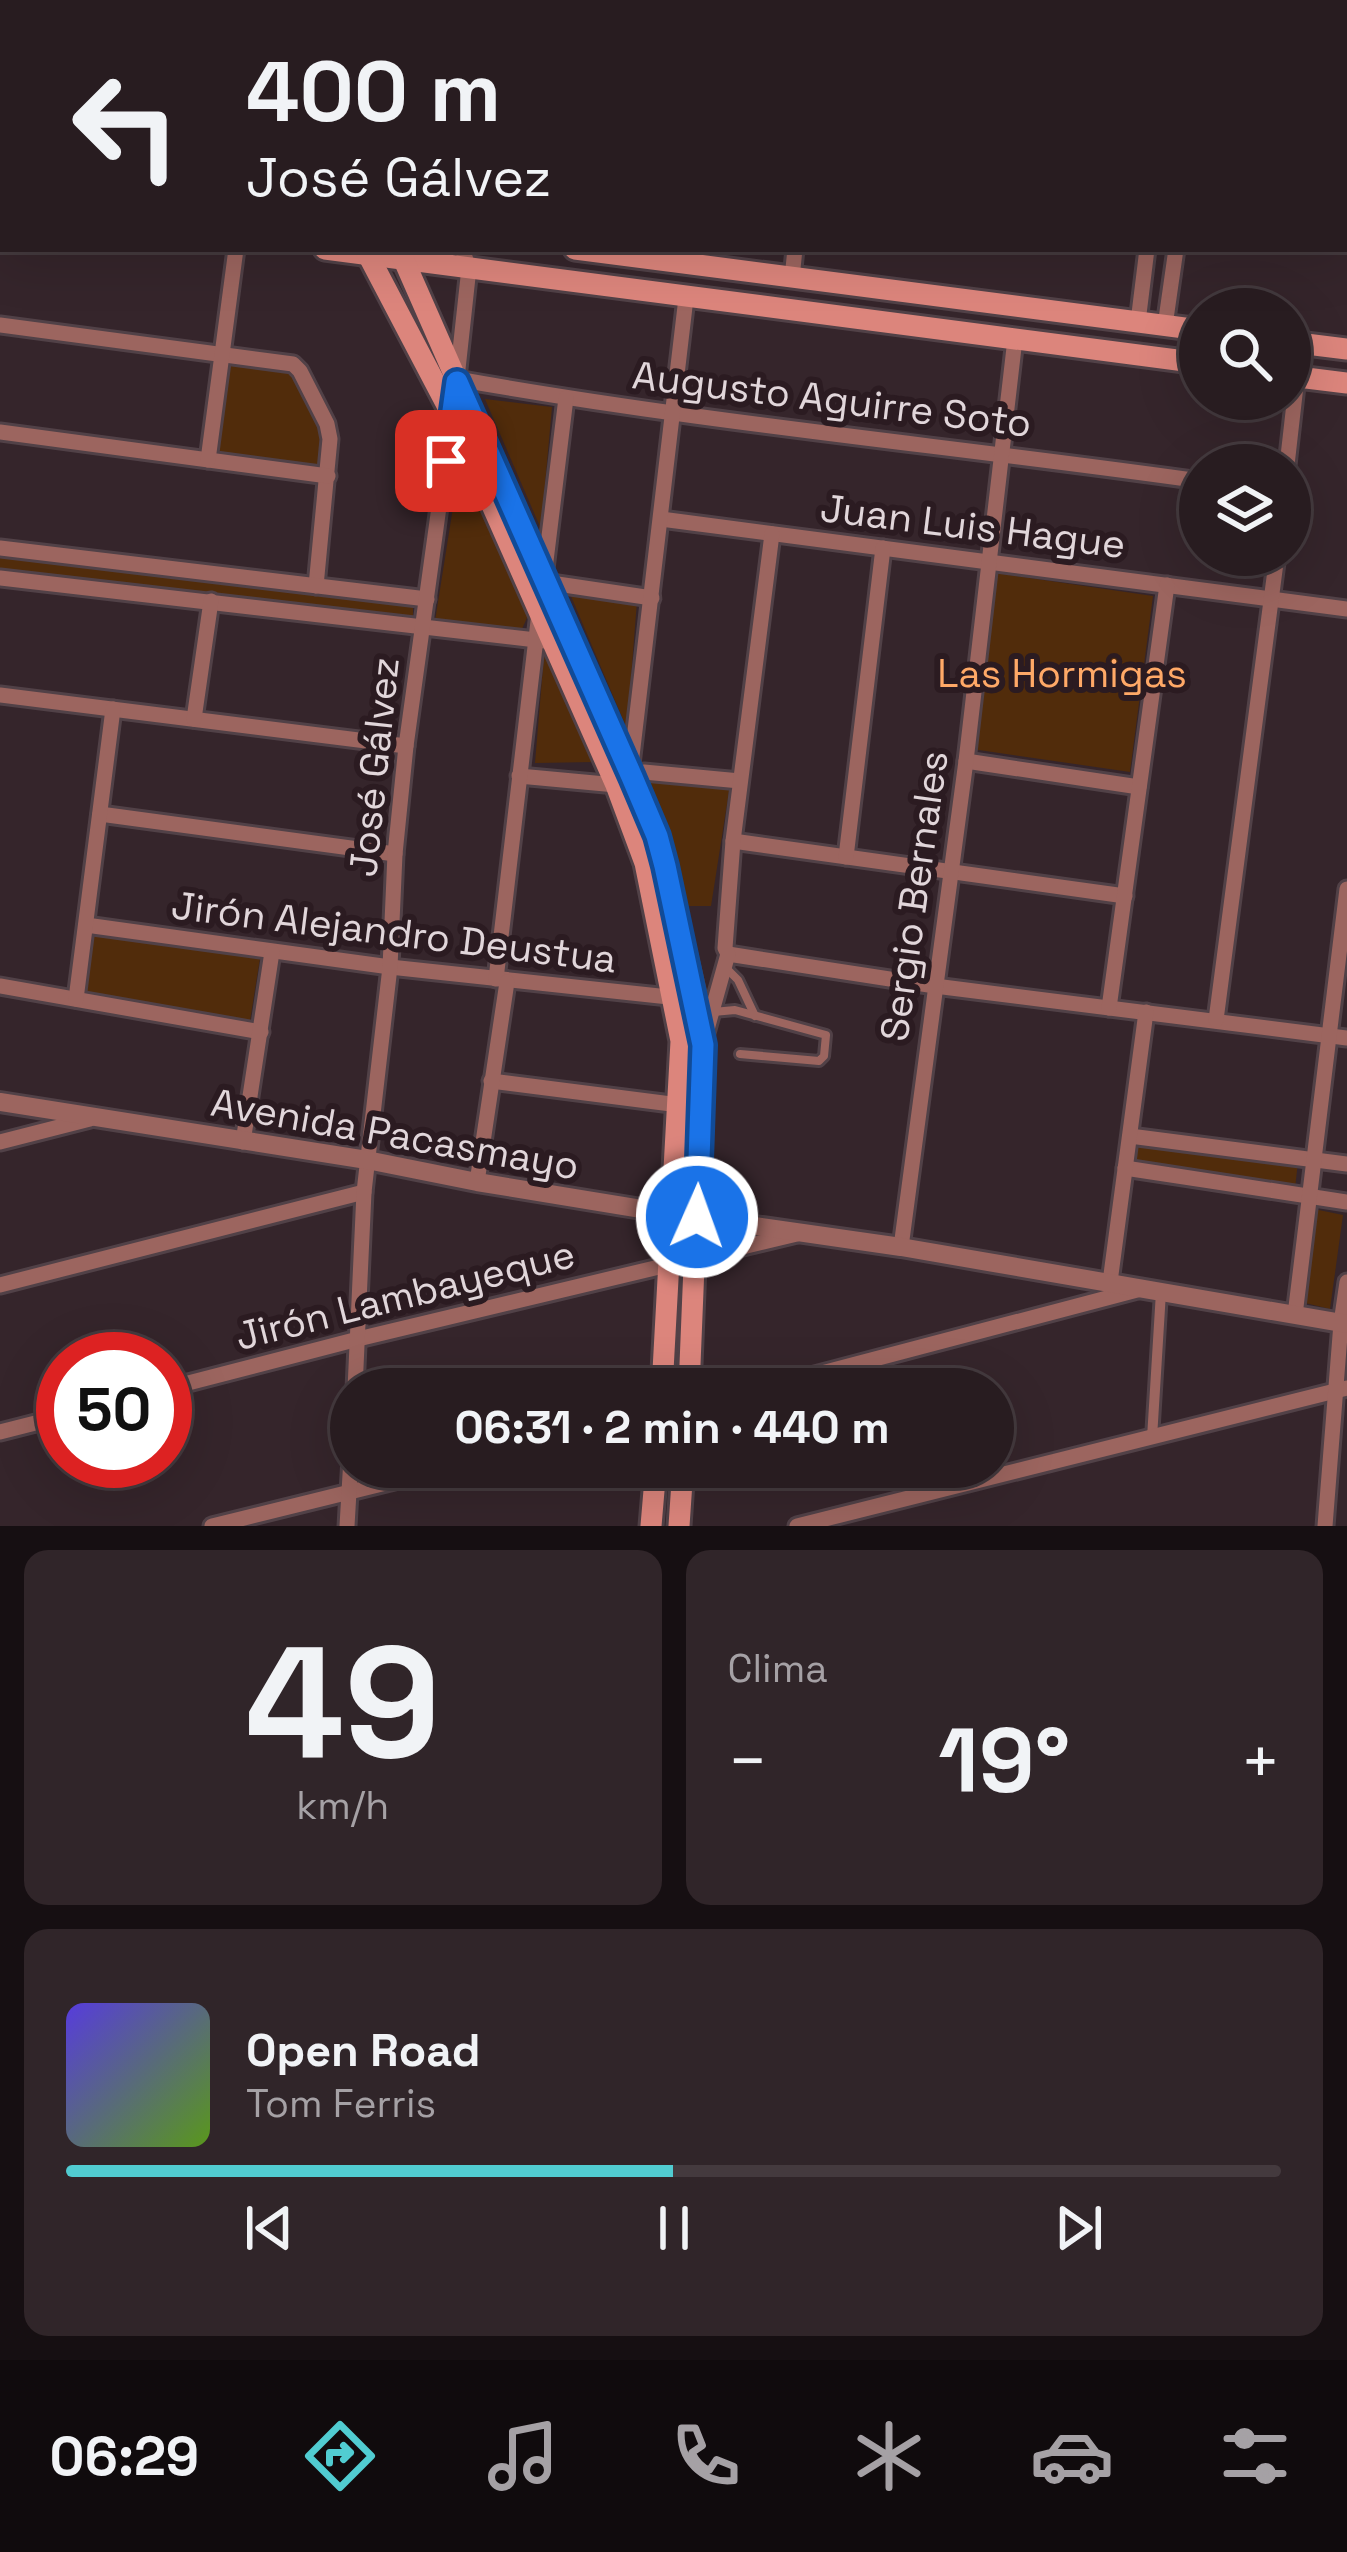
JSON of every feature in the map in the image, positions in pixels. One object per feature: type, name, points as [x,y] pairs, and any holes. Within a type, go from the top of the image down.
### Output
[{"type":"main road","points":[[367,252],[466,258],[686,298],[1179,360]]},
{"type":"main road","points":[[367,252],[452,415],[539,612],[544,641],[626,778]]},
{"type":"main road","points":[[597,252],[1179,327]]},
{"type":"main road","points":[[401,254],[626,778],[645,863],[694,1003],[703,1045],[689,1368]]},
{"type":"main road","points":[[1104,351],[1120,341],[1119,329],[1110,320]]},
{"type":"main road","points":[[1311,344],[1347,349]]},
{"type":"main road","points":[[1311,378],[1347,383]]},
{"type":"main road","points":[[663,1368],[681,1041],[694,1003]]},
{"type":"main road","points":[[651,1526],[654,1488]]},
{"type":"main road","points":[[679,1526],[682,1488]]},
{"type":"street","points":[[208,460],[236,252]]},
{"type":"street","points":[[792,278],[795,252]]},
{"type":"street","points":[[1138,322],[1147,252]]},
{"type":"street","points":[[1165,326],[1176,252]]},
{"type":"street","name":"José Gálvez","points":[[356,1368],[364,1192],[390,968],[394,854],[457,381],[466,258]]},
{"type":"street","points":[[626,778],[686,298]]},
{"type":"street","points":[[0,325],[293,364],[327,424],[330,439],[316,586]]},
{"type":"street","name":"Sergio Bernales","points":[[901,1247],[966,760],[1015,339]]},
{"type":"street","name":"Augusto Aguirre Soto","points":[[457,381],[673,414],[1179,478]]},
{"type":"street","points":[[539,612],[566,398]]},
{"type":"street","points":[[0,431],[328,476]]},
{"type":"street","name":"Juan Luis Hague","points":[[662,519],[1347,609]]},
{"type":"street","points":[[694,1003],[726,960],[733,841],[772,534]]},
{"type":"street","points":[[0,548],[427,599]]},
{"type":"street","points":[[846,856],[884,548]]},
{"type":"street","points":[[1216,1020],[1275,576]]},
{"type":"street","points":[[0,578],[544,641],[519,776],[491,1082],[477,1182]]},
{"type":"street","points":[[544,582],[652,598]]},
{"type":"street","points":[[1109,1008],[1167,585]]},
{"type":"street","points":[[194,719],[211,602]]},
{"type":"street","points":[[0,694],[406,746]]},
{"type":"street","points":[[76,999],[113,709]]},
{"type":"street","points":[[966,760],[1139,787]]},
{"type":"street","points":[[519,776],[626,778],[644,772],[740,782]]},
{"type":"street","points":[[100,814],[394,854]]},
{"type":"street","points":[[733,841],[1125,896]]},
{"type":"street","points":[[1295,1315],[1347,889]]},
{"type":"street","name":"Jirón Alejandro Deustua","points":[[86,925],[390,968],[694,1003]]},
{"type":"street","points":[[243,1142],[272,952]]},
{"type":"street","points":[[726,960],[1347,1038]]},
{"type":"street","points":[[0,986],[261,1032]]},
{"type":"street","points":[[1110,1282],[1146,1012]]},
{"type":"street","points":[[491,1082],[679,1105]]},
{"type":"street","name":"Avenida Pacasmayo","points":[[0,1102],[1344,1323]]},
{"type":"street","points":[[0,1142],[94,1118]]},
{"type":"street","points":[[1130,1136],[1347,1163]]},
{"type":"street","points":[[1125,1168],[1347,1202]]},
{"type":"street","points":[[0,1286],[364,1192]]},
{"type":"street","name":"Jirón Lambayeque","points":[[192,1382],[802,1232]]},
{"type":"street","points":[[1325,1526],[1341,1390],[1347,1282]]},
{"type":"street","points":[[844,1368],[1152,1290],[1152,1438]]},
{"type":"street","points":[[797,1526],[1341,1390]]},
{"type":"street","points":[[0,1432],[36,1423]]},
{"type":"street","points":[[347,1526],[349,1488]]},
{"type":"street","points":[[212,1526],[365,1488]]},
{"type":"lane","points":[[726,960],[755,1017]]},
{"type":"lane","points":[[694,1003],[826,1035],[824,1056],[812,1062],[740,1054]]},
{"type":"green space","points":[[231,359],[283,365],[297,375],[325,434],[324,463],[218,453]]},
{"type":"green space","points":[[485,399],[552,407],[541,529]]},
{"type":"green space","points":[[461,457],[530,611],[522,629],[435,621]]},
{"type":"green space","points":[[0,554],[413,602],[413,617],[0,572]]},
{"type":"green space","name":"Las Hormigas","points":[[995,573],[1153,596],[1130,772],[972,749]]},
{"type":"green space","points":[[568,589],[637,601],[627,729]]},
{"type":"green space","points":[[544,655],[595,762],[535,763]]},
{"type":"green space","points":[[644,776],[730,785],[711,906],[681,906],[669,835]]},
{"type":"green space","points":[[89,930],[261,952],[250,1021],[80,993]]},
{"type":"green space","points":[[1138,1145],[1298,1161],[1295,1189],[1136,1161]]},
{"type":"green space","points":[[1314,1209],[1343,1215],[1330,1309],[1301,1302]]},
{"type":"route","points":[[446,461],[457,382],[657,836],[703,1045],[697,1217]]}]
